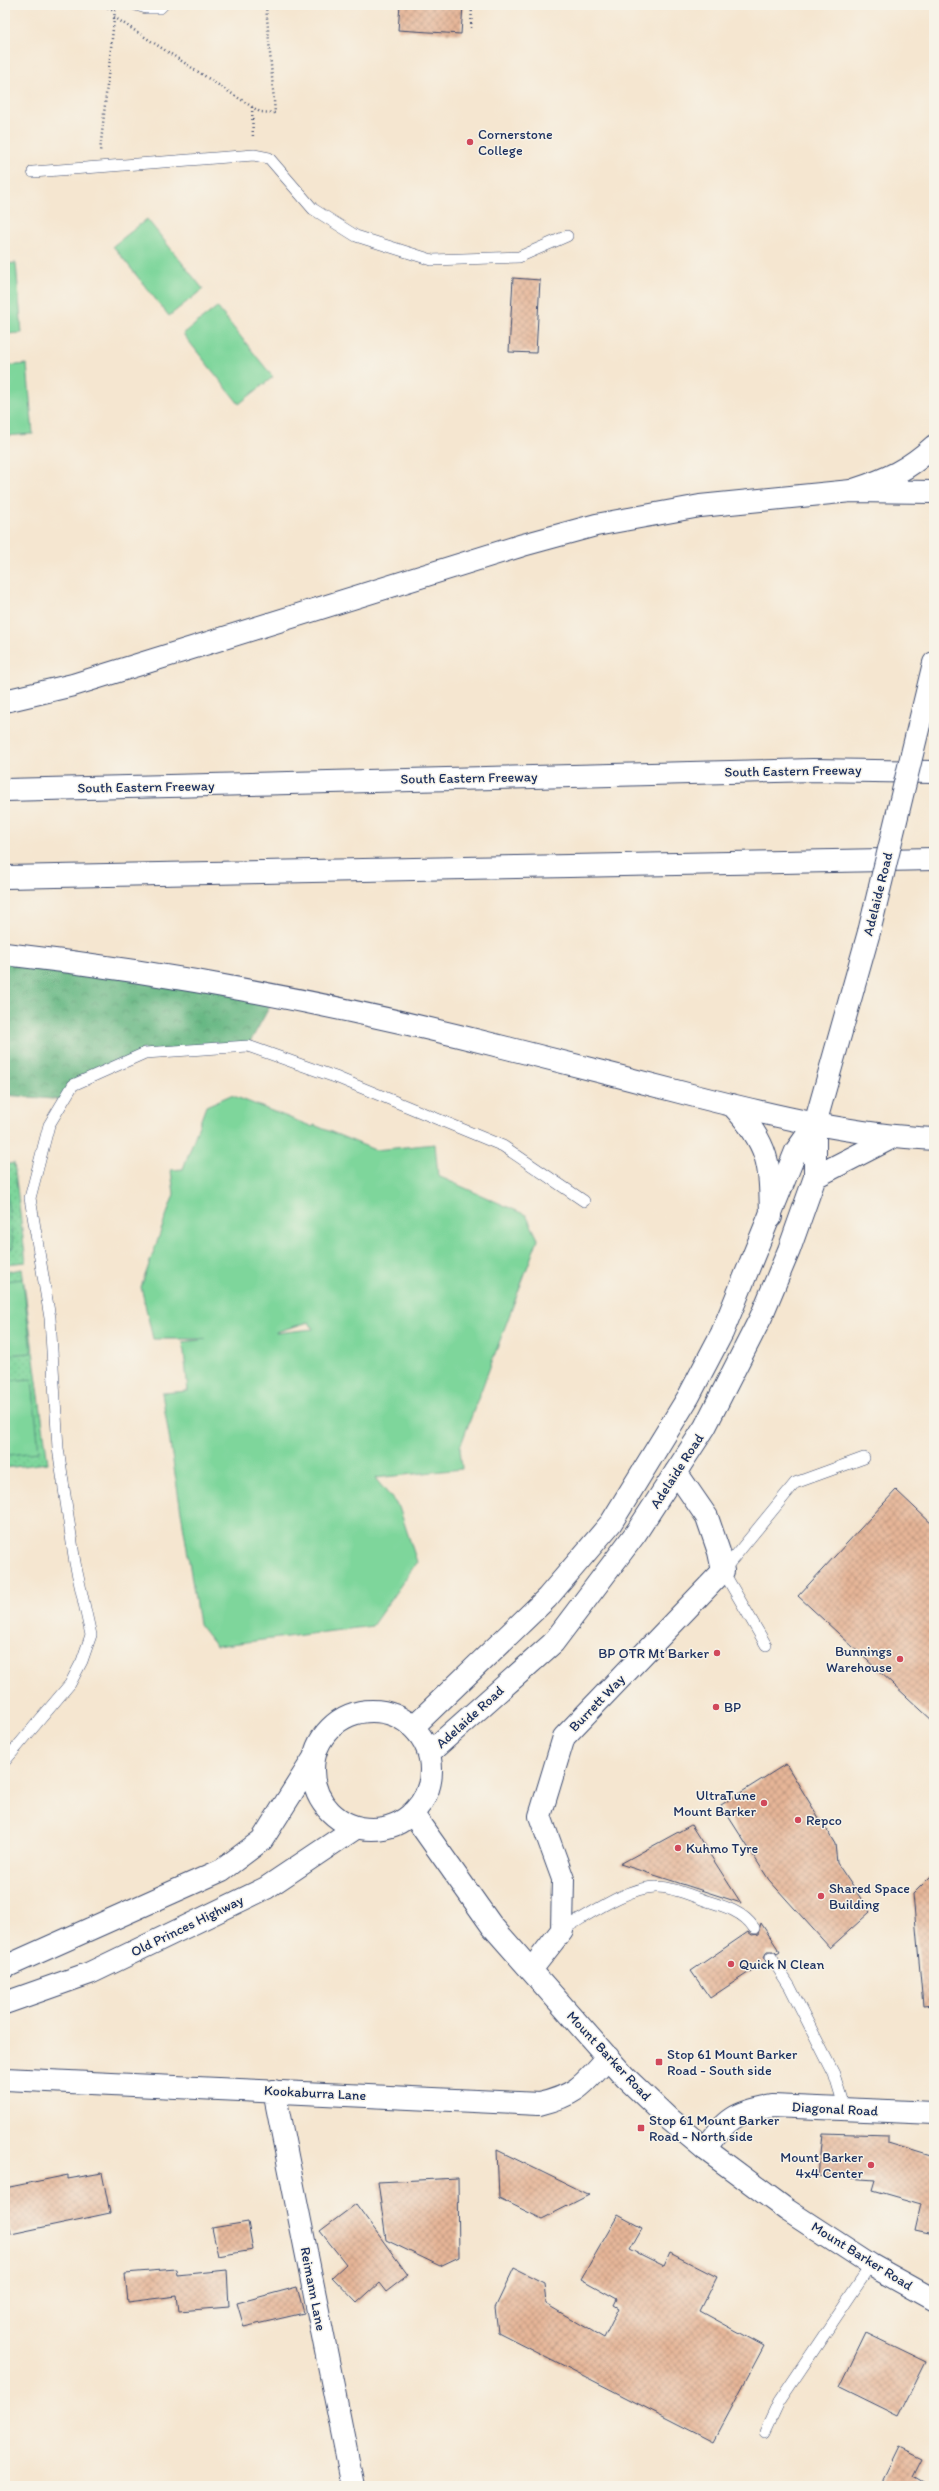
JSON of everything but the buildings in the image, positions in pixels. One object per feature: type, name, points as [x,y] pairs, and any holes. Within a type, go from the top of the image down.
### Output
[{"type":"main road","points":[[851,491],[891,478],[917,462],[934,446]]},
{"type":"main road","points":[[5,702],[73,685],[523,545],[596,525],[700,506],[851,491],[934,492]]},
{"type":"main road","name":"Adelaide Road","points":[[429,1754],[553,1644],[636,1533],[676,1472],[717,1407],[761,1317],[789,1250],[815,1176],[816,1124],[869,932],[934,663]]},
{"type":"main road","name":"South Eastern Freeway","points":[[5,790],[813,770],[934,772]]},
{"type":"main road","points":[[5,877],[934,859]]},
{"type":"main road","points":[[5,954],[181,977],[276,994],[506,1047],[732,1105],[816,1124],[893,1137],[934,1139]]},
{"type":"main road","points":[[732,1105],[757,1134],[764,1149],[770,1168],[771,1217]]},
{"type":"main road","name":"Adelaide Road","points":[[413,1727],[547,1598],[611,1522],[689,1396],[722,1333],[771,1217],[796,1151],[816,1124]]},
{"type":"main road","points":[[815,1176],[893,1137]]},
{"type":"main road","points":[[676,1472],[707,1517],[723,1571]]},
{"type":"main road","name":"Burrett Way","points":[[562,1930],[563,1879],[540,1816],[564,1737],[723,1571]]},
{"type":"main road","points":[[5,1967],[222,1870],[262,1840],[314,1758],[320,1741],[331,1727],[351,1715],[363,1712],[381,1711],[398,1716],[413,1727],[422,1739],[429,1754],[431,1770],[429,1786],[423,1801],[412,1814],[396,1824],[377,1829],[358,1827],[341,1820],[324,1803],[318,1793],[313,1776],[314,1758]]},
{"type":"main road","name":"Mount Barker Road","points":[[412,1814],[492,1926],[608,2057],[647,2098],[705,2149],[787,2210],[871,2265],[934,2300]]},
{"type":"main road","name":"Old Princes Highway","points":[[5,2003],[90,1973],[266,1888],[358,1827]]},
{"type":"main road","points":[[531,1970],[562,1930]]},
{"type":"main road","name":"Kookaburra Lane","points":[[5,2079],[539,2104],[556,2100],[581,2088],[608,2057]]},
{"type":"main road","name":"Reimann Lane","points":[[274,2091],[353,2486]]},
{"type":"main road","name":"Diagonal Road","points":[[705,2149],[717,2132],[731,2119],[748,2110],[772,2106],[934,2113]]},
{"type":"lane","points":[[136,5],[146,8],[160,8],[163,5]]},
{"type":"lane","points":[[33,172],[254,155],[269,158],[314,208],[356,236],[432,260],[519,257],[567,236]]},
{"type":"lane","points":[[5,1761],[70,1684],[82,1661],[91,1634],[75,1563],[58,1448],[50,1318],[30,1198],[49,1125],[74,1085],[145,1053],[248,1046],[338,1078],[503,1146],[584,1201]]},
{"type":"lane","name":"Burrett Way","points":[[723,1571],[795,1483],[864,1458]]},
{"type":"lane","points":[[723,1571],[766,1644]]},
{"type":"lane","points":[[562,1930],[622,1897],[640,1890],[657,1887],[730,1909],[748,1920],[754,1928]]},
{"type":"lane","points":[[772,1958],[790,1987],[834,2074],[845,2110]]},
{"type":"lane","points":[[765,2432],[779,2402],[871,2265]]},
{"type":"path","points":[[100,5],[115,10],[100,152]]},
{"type":"path","points":[[114,17],[260,112],[275,113],[266,5]]},
{"type":"path","points":[[470,28],[472,5]]},
{"type":"green space","points":[[147,219],[203,289],[169,316],[113,246]]},
{"type":"green space","points":[[16,263],[22,333],[5,334],[5,264]]},
{"type":"green space","points":[[217,307],[273,377],[239,404],[183,334]]},
{"type":"green space","points":[[27,364],[33,434],[5,436],[5,366]]},
{"type":"green space","points":[[5,954],[276,995],[248,1046],[145,1053],[74,1085],[64,1100],[5,1095]]},
{"type":"green space","points":[[231,1095],[313,1127],[314,1125],[375,1150],[435,1144],[438,1176],[526,1215],[538,1239],[460,1447],[462,1469],[375,1478],[399,1507],[417,1562],[372,1626],[216,1646],[199,1624],[162,1393],[188,1391],[183,1342],[206,1339],[153,1339],[141,1287],[174,1194],[171,1170],[183,1169],[206,1106]],"holes":[[[309,1322],[313,1329],[276,1333]]]},
{"type":"green space","points":[[14,1163],[26,1262],[5,1264],[5,1165]]},
{"type":"green space","points":[[5,1175],[13,1248],[5,1249]]},
{"type":"green space","points":[[22,1269],[48,1463],[5,1468],[5,1272]]},
{"type":"green space","points":[[23,1279],[31,1353],[5,1355],[5,1281]]},
{"type":"green space","points":[[32,1379],[39,1452],[8,1455],[5,1427],[5,1381]]},
{"type":"place","name":"Cornerstone College","points":[[470,142]]},
{"type":"place","name":"BP OTR Mt Barker","points":[[717,1653]]},
{"type":"place","name":"Bunnings Warehouse","points":[[900,1659]]},
{"type":"place","name":"BP","points":[[716,1707]]},
{"type":"place","name":"UltraTune Mount Barker","points":[[764,1803]]},
{"type":"place","name":"Repco","points":[[798,1820]]},
{"type":"place","name":"Kuhmo Tyre","points":[[678,1848]]},
{"type":"place","name":"Shared Space Building","points":[[821,1896]]},
{"type":"place","name":"Quick N Clean","points":[[731,1964]]},
{"type":"place","name":"Stop 61 Mount Barker Road - South side","points":[[659,2062]]},
{"type":"place","name":"Stop 61 Mount Barker Road - North side","points":[[641,2128]]},
{"type":"place","name":"Mount Barker 4x4 Center","points":[[871,2165]]}]
